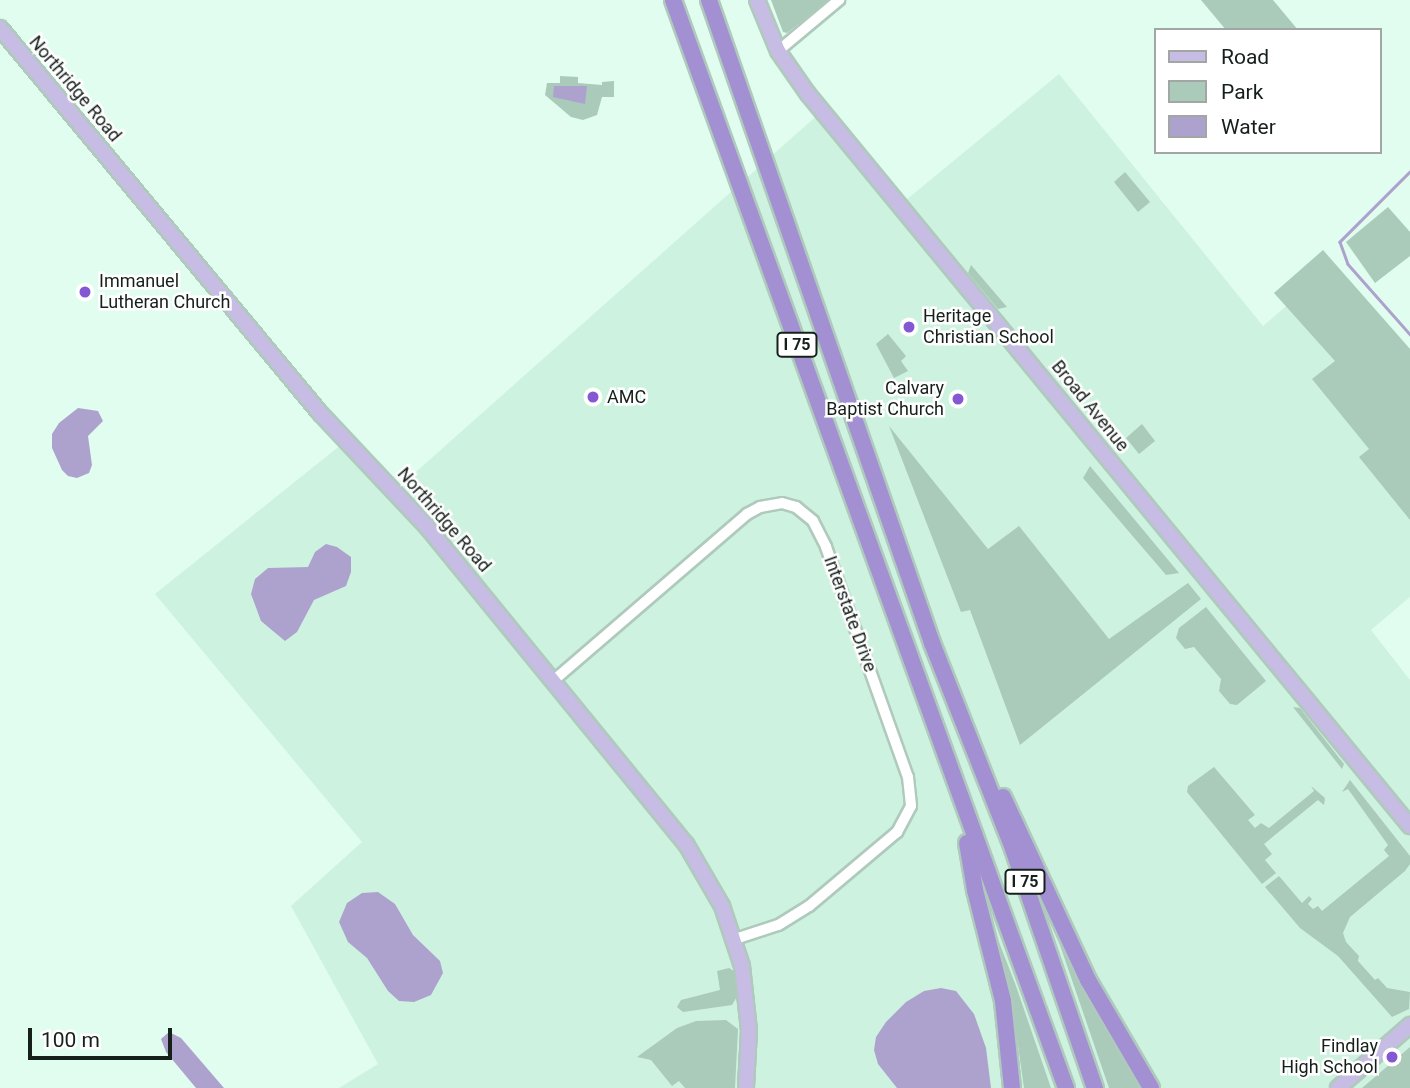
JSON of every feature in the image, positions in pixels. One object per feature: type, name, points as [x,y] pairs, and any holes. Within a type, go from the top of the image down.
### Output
[{"type":"highway","name":"I 75","points":[[673,0],[959,799],[1066,1088]]},
{"type":"highway","name":"I 75","points":[[709,0],[932,643],[1013,849],[1095,1088]]},
{"type":"highway","points":[[932,643],[1088,980],[1151,1088]]},
{"type":"highway","points":[[959,799],[975,890],[1003,1001],[1012,1088]]},
{"type":"main road","name":"Broad Avenue","points":[[757,0],[779,51],[808,94],[1410,826]]},
{"type":"main road","name":"Northridge Road","points":[[0,29],[312,403],[428,528],[686,844],[719,898],[735,939],[748,1009],[746,1088]]},
{"type":"main road","points":[[1338,1088],[1410,1025]]},
{"type":"street","points":[[779,51],[839,0]]},
{"type":"street","name":"Interstate Drive","points":[[553,681],[747,514],[760,507],[782,503],[796,507],[813,521],[826,547],[908,777],[911,806],[897,832],[809,906],[778,925],[735,939]]},
{"type":"shaded area","points":[[1059,74],[1263,326],[1335,264],[1410,349],[1410,597],[1371,630],[1410,680],[1410,1088],[339,1088],[378,1064],[291,906],[362,842],[155,594],[352,436],[399,487],[822,111],[900,205]]},
{"type":"green space","points":[[771,0],[829,0],[787,33],[783,32]]},
{"type":"green space","points":[[1201,0],[1273,0],[1296,28],[1224,28]]},
{"type":"green space","points":[[560,76],[578,77],[578,83],[602,85],[602,82],[614,81],[614,97],[602,97],[597,115],[583,120],[571,117],[545,95],[547,83],[560,83]]},
{"type":"green space","points":[[1125,172],[1150,202],[1138,212],[1114,182]]},
{"type":"green space","points":[[1388,207],[1410,232],[1410,256],[1375,283],[1346,242]]},
{"type":"green space","points":[[1323,250],[1410,349],[1410,520],[1359,457],[1369,449],[1312,379],[1335,361],[1274,293]]},
{"type":"green space","points":[[971,265],[1007,307],[998,309],[968,273]]},
{"type":"green space","points":[[888,334],[906,356],[901,361],[908,371],[894,378],[876,344]]},
{"type":"green space","points":[[1142,424],[1155,441],[1139,454],[1126,438]]},
{"type":"green space","points":[[889,426],[988,549],[1019,526],[1109,639],[1188,583],[1201,599],[1020,745],[970,610],[961,612]]},
{"type":"green space","points":[[1090,466],[1179,573],[1166,575],[1083,478]]},
{"type":"green space","points":[[1206,607],[1266,681],[1237,705],[1230,704],[1219,691],[1221,679],[1194,647],[1185,649],[1176,638],[1179,628]]},
{"type":"green space","points":[[1293,707],[1300,708],[1344,764],[1342,769]]},
{"type":"green space","points":[[1214,767],[1255,815],[1248,820],[1255,828],[1261,823],[1269,828],[1314,791],[1311,786],[1325,798],[1324,805],[1318,800],[1264,844],[1272,854],[1265,860],[1276,873],[1262,884],[1187,792],[1188,786]]},
{"type":"green space","points":[[1350,780],[1410,856],[1410,864],[1405,871],[1350,917],[1343,933],[1346,942],[1359,956],[1358,961],[1375,980],[1378,978],[1387,988],[1410,992],[1409,1009],[1392,1017],[1338,956],[1300,928],[1265,887],[1279,876],[1302,903],[1309,896],[1312,899],[1308,904],[1313,909],[1318,906],[1322,911],[1389,856],[1384,850],[1388,845],[1348,789],[1342,792]]},
{"type":"green space","points":[[1050,916],[1106,1028],[1143,1088],[1109,1088]]},
{"type":"green space","points":[[997,937],[1051,1088],[1024,1088],[1013,1010],[1005,988]]},
{"type":"green space","points":[[729,968],[734,971],[738,995],[732,1005],[683,1012],[677,1007],[681,1000],[720,990],[717,971]]},
{"type":"green space","points":[[726,1020],[738,1029],[735,1088],[685,1088],[679,1081],[672,1086],[651,1060],[637,1057],[677,1028],[696,1021]]},
{"type":"green space","points":[[1410,1047],[1410,1088],[1362,1088]]},
{"type":"water","points":[[554,86],[587,86],[585,104],[553,97]]},
{"type":"water","points":[[78,408],[98,411],[103,421],[88,436],[92,465],[89,473],[77,478],[68,476],[62,470],[52,448],[52,434],[59,423]]},
{"type":"water","points":[[326,544],[337,547],[351,557],[351,572],[346,586],[314,600],[297,632],[285,641],[261,621],[251,594],[255,579],[268,568],[308,567],[315,552]]},
{"type":"water","points":[[378,892],[395,904],[413,935],[440,961],[443,973],[431,995],[414,1002],[399,1001],[388,991],[367,958],[348,942],[339,922],[347,903],[362,893]]},
{"type":"water","points":[[941,988],[956,991],[974,1014],[986,1048],[991,1088],[897,1088],[878,1064],[874,1050],[876,1037],[886,1022],[906,1002],[924,991]]},
{"type":"water","points":[[169,1032],[181,1038],[224,1088],[196,1088],[166,1052],[161,1039]]},
{"type":"waterway","points":[[1410,172],[1340,242],[1348,264],[1410,334]]},
{"type":"place","name":"Immanuel Lutheran Church","points":[[85,292]]},
{"type":"place","name":"Heritage Christian School","points":[[909,327]]},
{"type":"place","name":"AMC","points":[[593,397]]},
{"type":"place","name":"Calvary Baptist Church","points":[[958,399]]},
{"type":"place","name":"Findlay High School","points":[[1392,1057]]}]
